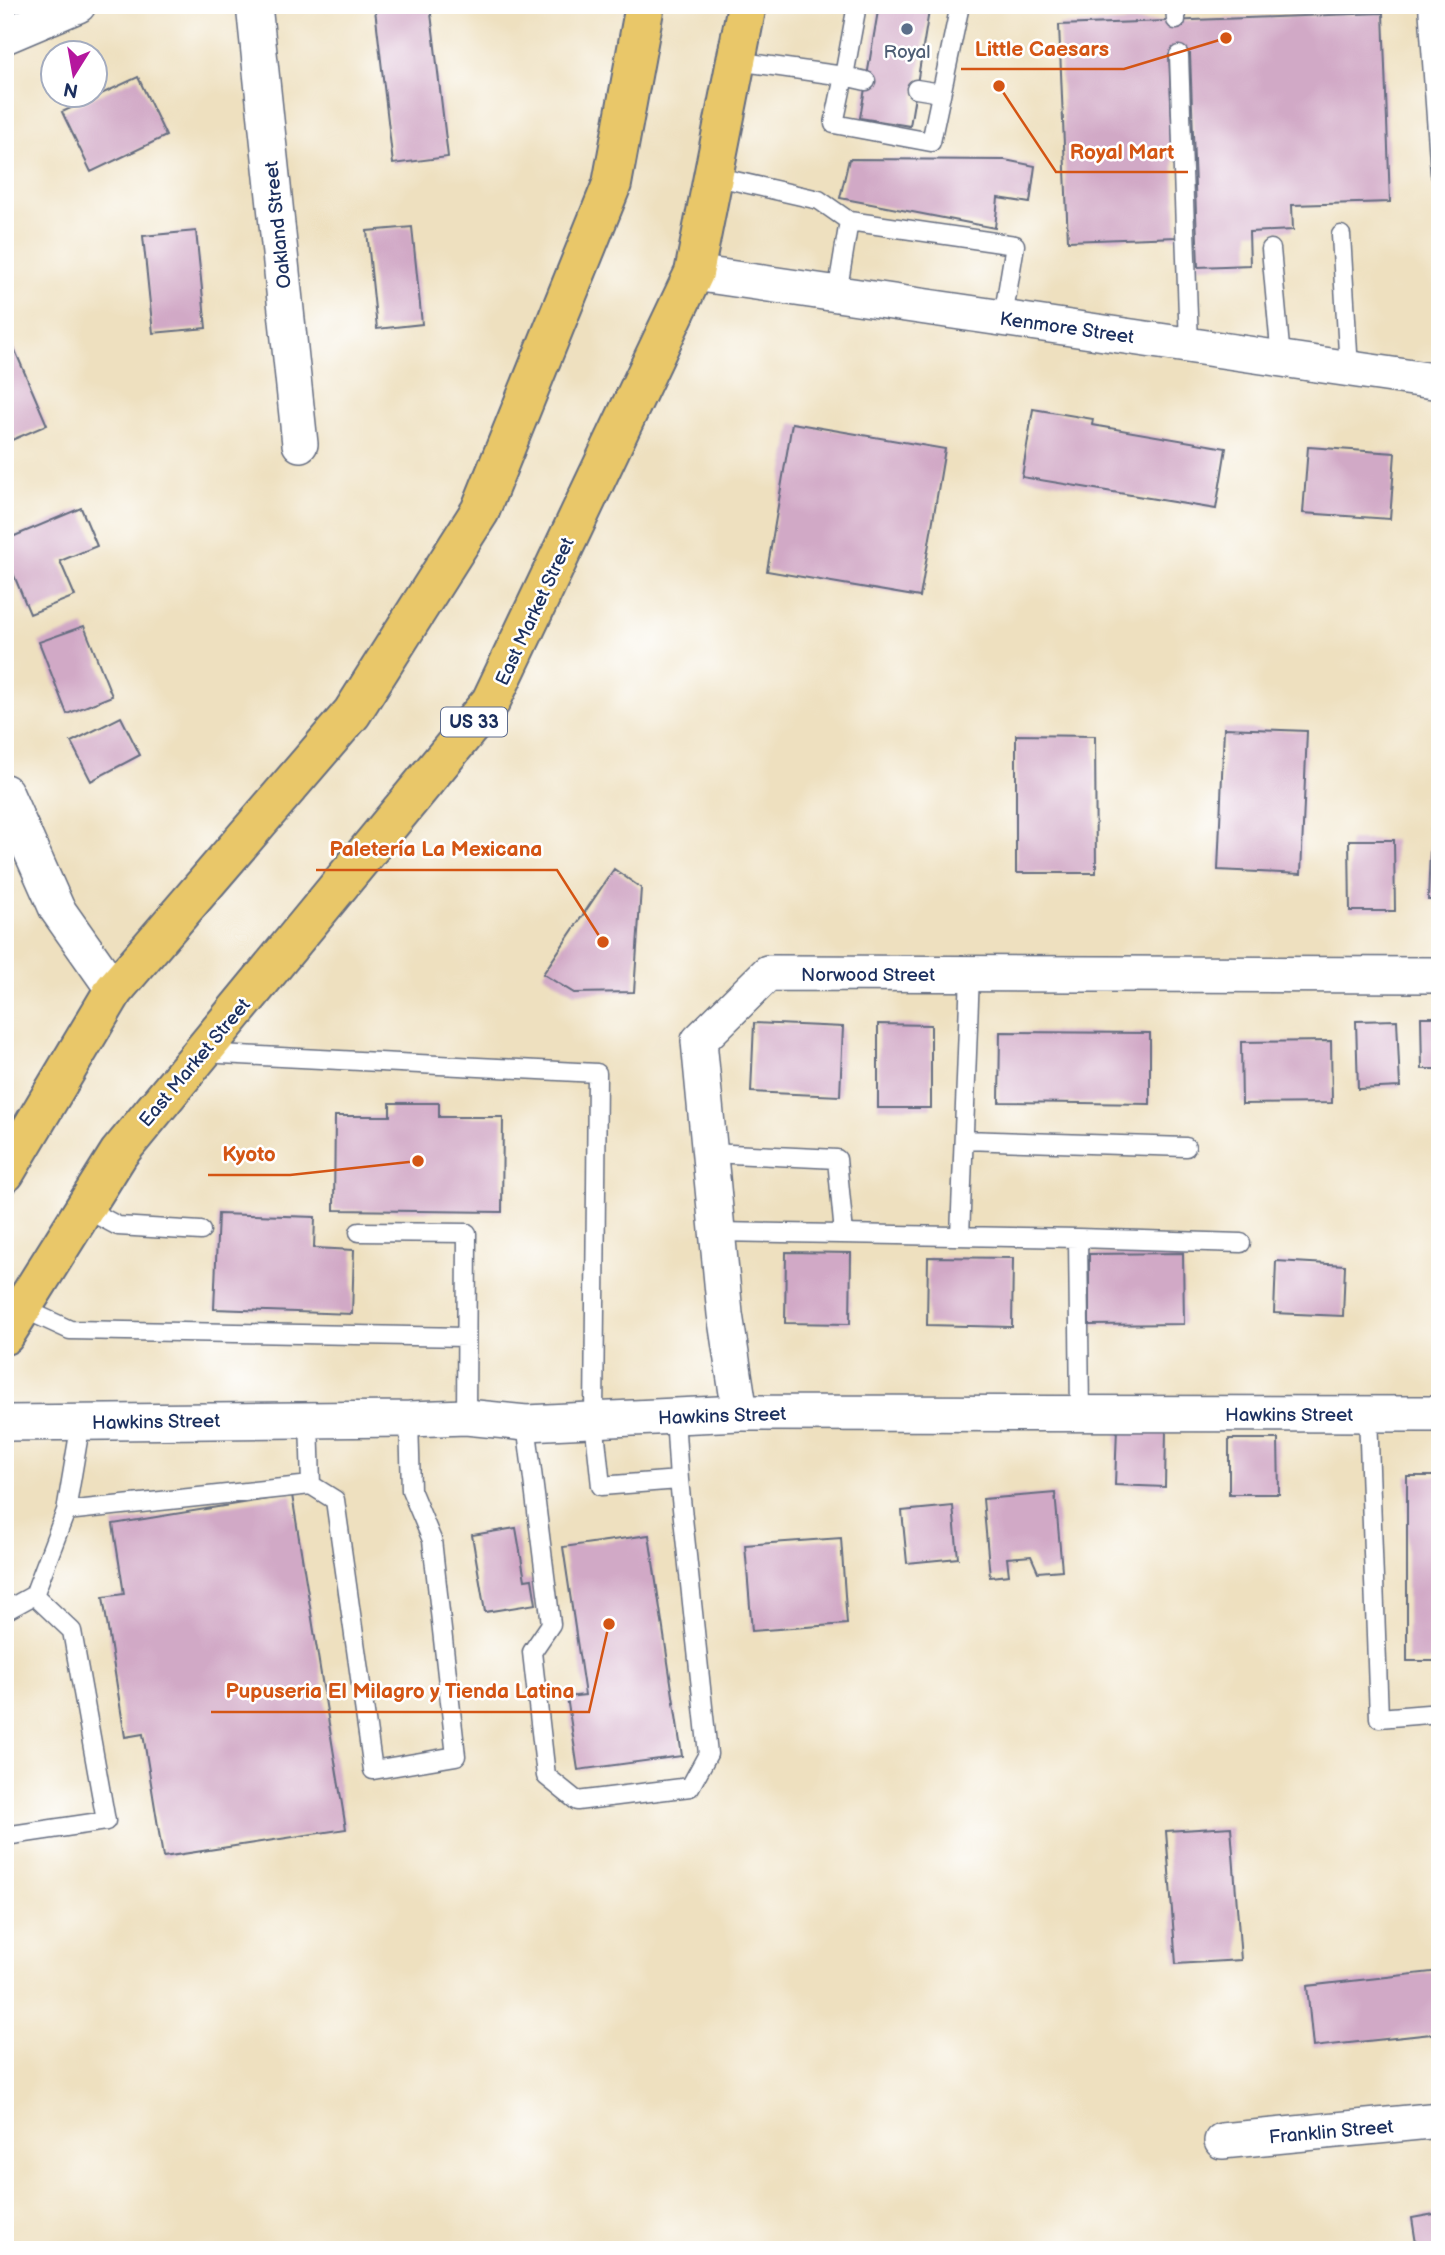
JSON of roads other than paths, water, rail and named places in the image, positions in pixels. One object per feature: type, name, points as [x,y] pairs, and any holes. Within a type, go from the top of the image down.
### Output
[{"type":"main road","points":[[5,1173],[114,990],[352,713],[480,511],[612,184],[645,5]]},
{"type":"main road","name":"East Market Street","points":[[14,1322],[119,1153],[491,701],[694,273],[747,5]]},
{"type":"street","points":[[5,36],[78,5]]},
{"type":"street","name":"Oakland Street","points":[[254,5],[300,444]]},
{"type":"street","name":"Kenmore Street","points":[[694,273],[1440,382]]},
{"type":"street","points":[[5,792],[57,909],[114,990]]},
{"type":"street","name":"Norwood Street","points":[[740,1413],[725,1314],[699,1041],[768,973],[1440,975]]},
{"type":"street","name":"Hawkins Street","points":[[5,1423],[466,1417],[526,1423],[740,1413],[1440,1414]]},
{"type":"street","name":"Franklin Street","points":[[1222,2141],[1440,2120]]},
{"type":"lane","points":[[858,5],[834,124],[932,142],[960,5]]},
{"type":"lane","points":[[1428,5],[1440,174]]},
{"type":"lane","points":[[1179,55],[1189,345]]},
{"type":"lane","points":[[736,61],[866,81]]},
{"type":"lane","points":[[916,89],[942,93]]},
{"type":"lane","points":[[713,176],[819,200],[849,221],[1015,245],[1003,318]]},
{"type":"lane","points":[[837,293],[849,221]]},
{"type":"lane","points":[[1341,235],[1349,369]]},
{"type":"lane","points":[[1272,249],[1281,359]]},
{"type":"lane","points":[[960,1236],[970,974]]},
{"type":"lane","points":[[201,1053],[597,1073],[594,1420],[601,1486],[680,1480]]},
{"type":"lane","points":[[964,1140],[1186,1147]]},
{"type":"lane","points":[[710,1153],[837,1159],[844,1234]]},
{"type":"lane","points":[[85,1208],[118,1226],[201,1231]]},
{"type":"lane","points":[[359,1232],[467,1233],[466,1417]]},
{"type":"lane","points":[[718,1233],[1241,1243]]},
{"type":"lane","points":[[1078,1238],[1080,1413]]},
{"type":"lane","points":[[14,1322],[70,1330],[466,1337]]},
{"type":"lane","points":[[1368,1414],[1379,1718],[1440,1713]]},
{"type":"lane","points":[[526,1423],[551,1624],[532,1652],[546,1776],[578,1801],[690,1787],[708,1754],[675,1416]]},
{"type":"lane","points":[[309,1419],[311,1485]]},
{"type":"lane","points":[[66,1511],[311,1485],[335,1500],[373,1770],[456,1756],[432,1540],[411,1490],[409,1419]]},
{"type":"lane","points":[[5,1611],[34,1595],[66,1511],[81,1422]]},
{"type":"lane","points":[[5,1836],[106,1821],[72,1631],[34,1595]]},
{"type":"place","name":"Royal","points":[[907,29]]},
{"type":"place","name":"Little Caesars","points":[[1226,38]]},
{"type":"place","name":"Royal Mart","points":[[999,86]]},
{"type":"place","name":"Paletería La Mexicana","points":[[603,942]]},
{"type":"place","name":"Kyoto","points":[[418,1161]]},
{"type":"place","name":"Pupuseria El Milagro y Tienda Latina","points":[[609,1624]]}]
